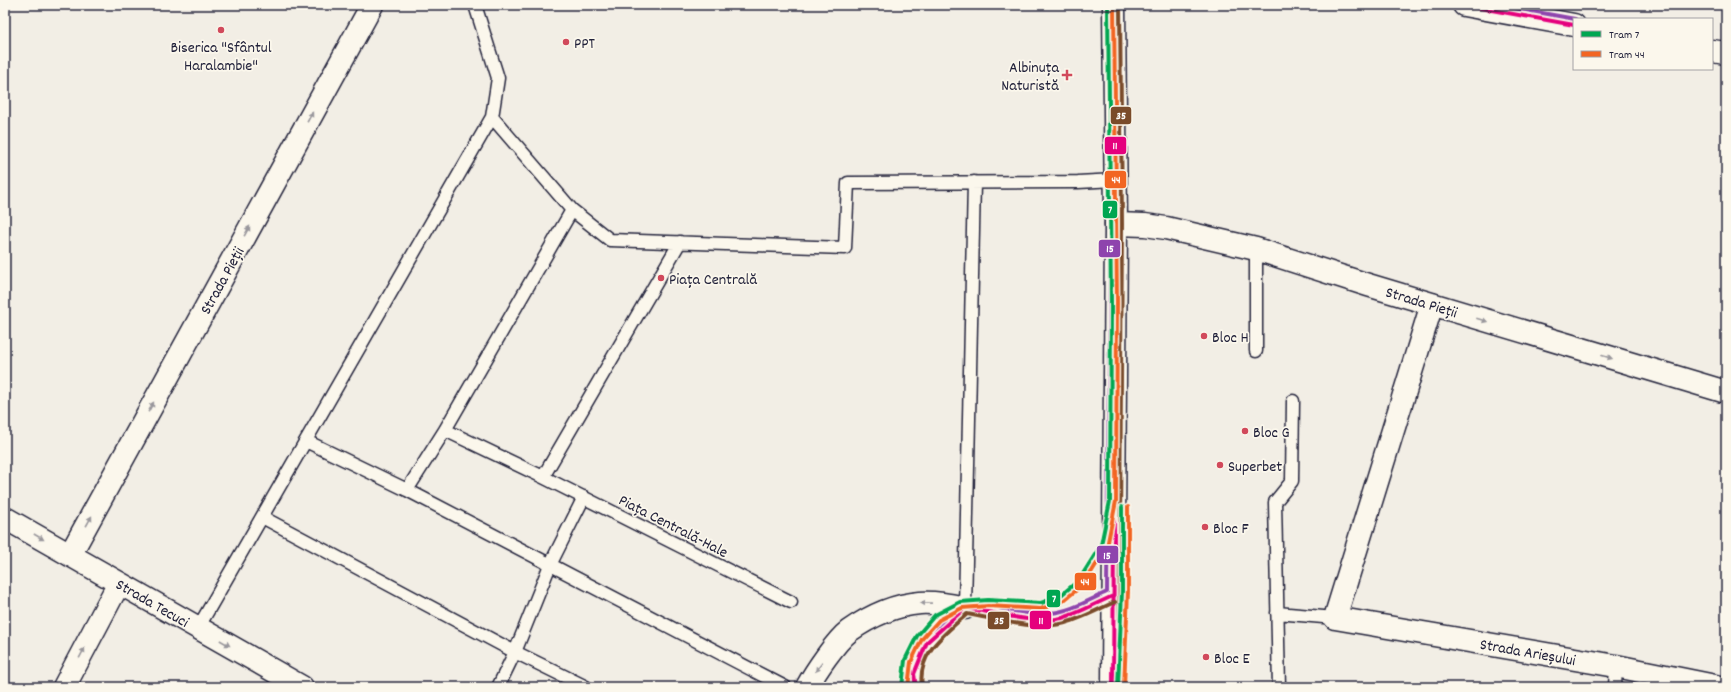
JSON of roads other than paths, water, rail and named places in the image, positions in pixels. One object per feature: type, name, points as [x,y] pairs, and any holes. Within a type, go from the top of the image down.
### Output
[{"type":"street","name":"Strada Pieții","points":[[70,555],[372,5]]},
{"type":"street","points":[[1113,687],[1116,224],[1114,5]]},
{"type":"street","points":[[1464,5],[1573,25]]},
{"type":"street","points":[[1713,51],[1726,53]]},
{"type":"street","name":"Strada Pieții","points":[[1116,224],[1145,225],[1166,228],[1256,249],[1432,304],[1726,392]]},
{"type":"street","points":[[1334,618],[1432,304]]},
{"type":"street","name":"Strada Tecuci","points":[[5,518],[302,687]]},
{"type":"street","points":[[64,687],[119,583]]},
{"type":"street","points":[[807,687],[816,671],[848,632],[881,613],[906,605],[920,603],[965,608]]},
{"type":"street","name":"Strada Arieșului","points":[[1334,618],[1615,677],[1720,687]]},
{"type":"lane","points":[[198,628],[492,117],[498,78],[475,5]]},
{"type":"lane","points":[[492,117],[572,210],[610,240],[845,248],[848,183],[1078,182],[1115,180]]},
{"type":"lane","points":[[916,687],[914,674],[927,642],[965,608],[974,182]]},
{"type":"lane","points":[[407,490],[445,430],[572,210]]},
{"type":"lane","points":[[543,477],[680,242]]},
{"type":"lane","points":[[1256,249],[1256,351]]},
{"type":"lane","points":[[1279,687],[1275,502],[1292,481],[1293,400]]},
{"type":"lane","name":"Piața Centrală-Hale","points":[[445,430],[584,497],[791,602]]},
{"type":"lane","points":[[306,441],[407,490],[785,687]]},
{"type":"lane","points":[[498,687],[515,652],[550,565],[584,497]]},
{"type":"lane","points":[[262,517],[515,652],[586,687]]},
{"type":"lane","points":[[965,608],[1036,619],[1059,618],[1076,613],[1092,604],[1113,596]]},
{"type":"lane","points":[[1277,613],[1334,618]]},
{"type":"tram line","name":"7","points":[[902,687],[905,660],[917,636],[935,615],[960,602],[988,600],[1041,603],[1060,596],[1079,580],[1101,545],[1110,501],[1111,302],[1108,5]]},
{"type":"tram line","name":"44","points":[[908,687],[911,662],[922,639],[939,620],[962,608],[988,606],[1041,609],[1063,601],[1084,584],[1107,547],[1116,501],[1117,302],[1114,5]]},
{"type":"tram line","name":"7","points":[[1118,687],[1122,591],[1122,507]]},
{"type":"tram line","name":"44","points":[[1124,687],[1128,591],[1128,507]]},
{"type":"place","name":"Biserica \"Sfântul Haralambie\"","points":[[221,30]]},
{"type":"place","name":"PPT","points":[[566,42]]},
{"type":"place","name":"Albinuța Naturistă","points":[[1067,75]]},
{"type":"place","name":"Piața Centrală","points":[[661,278]]},
{"type":"place","name":"Bloc H","points":[[1204,336]]},
{"type":"place","name":"Bloc G","points":[[1245,431]]},
{"type":"place","name":"Superbet","points":[[1220,465]]},
{"type":"place","name":"Bloc F","points":[[1205,527]]},
{"type":"place","name":"Bloc E","points":[[1206,657]]}]
